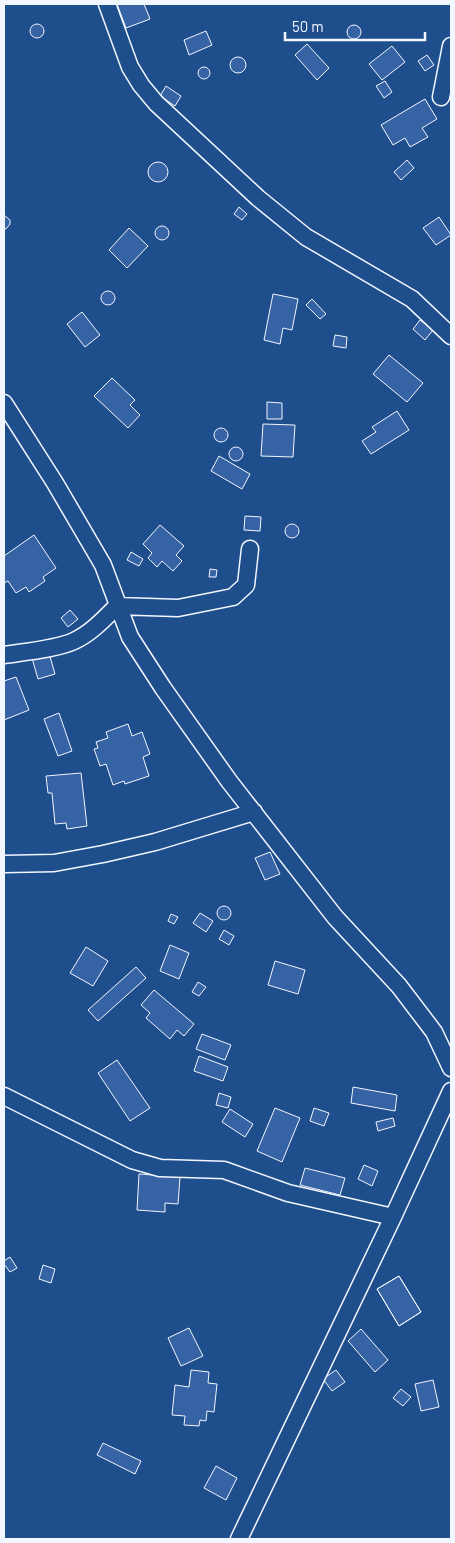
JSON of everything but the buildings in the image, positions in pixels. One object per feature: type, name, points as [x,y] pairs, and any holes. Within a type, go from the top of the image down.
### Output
[{"type":"street","points":[[107,4],[130,68],[156,103],[258,198],[300,232],[412,299],[451,336]]},
{"type":"street","points":[[441,97],[451,46]]},
{"type":"street","points":[[4,403],[55,483],[102,565],[130,637],[158,680],[230,781],[335,917],[399,986],[434,1032],[451,1068]]},
{"type":"street","points":[[4,655],[38,650],[73,641],[101,622],[117,606],[178,608],[233,597],[246,585],[250,549]]},
{"type":"street","points":[[4,864],[54,863],[103,854],[155,842],[254,812]]},
{"type":"street","points":[[239,1539],[451,1091]]},
{"type":"street","points":[[4,1096],[132,1160],[160,1168],[224,1170],[288,1193],[393,1217]]}]
